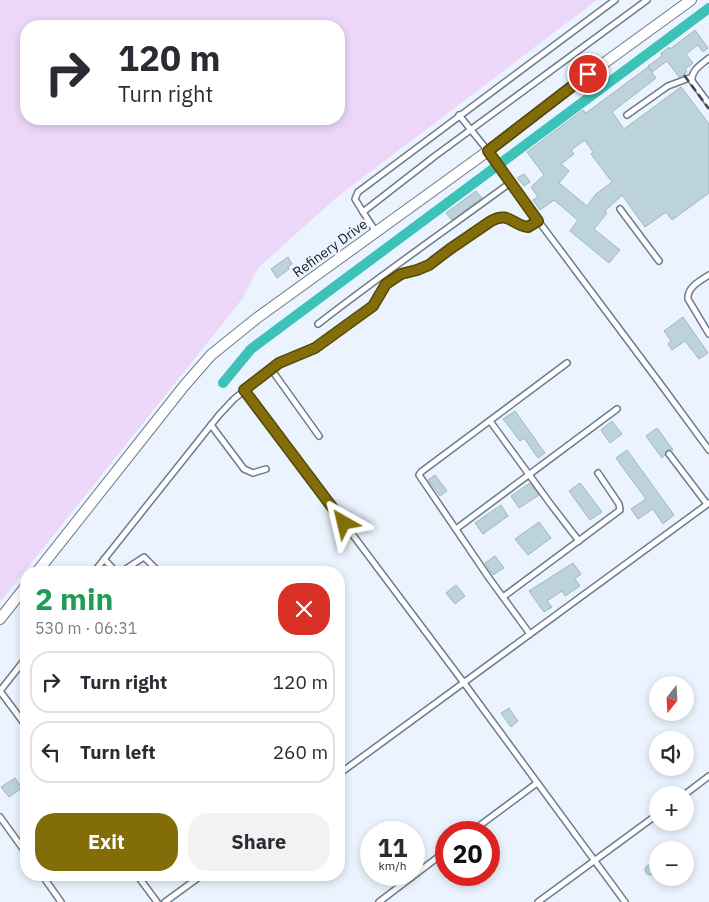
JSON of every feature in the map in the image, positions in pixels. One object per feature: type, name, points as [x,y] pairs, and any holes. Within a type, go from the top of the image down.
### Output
[{"type":"street","name":"Refinery Drive","points":[[42,566],[184,386],[212,355],[257,318],[490,154],[574,85],[691,0]]},
{"type":"street","points":[[0,619],[20,594]]},
{"type":"lane","points":[[376,233],[355,199],[358,192],[615,0]]},
{"type":"lane","points":[[362,212],[646,0]]},
{"type":"lane","points":[[709,58],[694,72],[692,77],[692,81],[709,104]]},
{"type":"lane","points":[[627,115],[668,86],[692,77]]},
{"type":"lane","points":[[459,115],[490,154],[709,450]]},
{"type":"lane","points":[[318,324],[377,278],[444,232],[510,183]]},
{"type":"lane","points":[[620,209],[659,261]]},
{"type":"lane","points":[[99,566],[211,425],[244,390],[290,357],[315,348],[369,309],[386,284],[401,274],[429,265],[491,221],[498,217],[504,217],[528,227],[538,221]]},
{"type":"lane","points":[[709,275],[689,291],[687,295],[709,334]]},
{"type":"lane","points":[[530,634],[419,478],[419,474],[567,363]]},
{"type":"lane","points":[[271,369],[319,436]]},
{"type":"lane","points":[[244,390],[464,683],[625,902]]},
{"type":"lane","points":[[456,529],[617,409]]},
{"type":"lane","points":[[490,421],[579,541]]},
{"type":"lane","points":[[211,425],[244,469],[253,473],[266,469]]},
{"type":"lane","points":[[345,770],[708,503],[669,454]]},
{"type":"lane","points":[[503,597],[617,513],[621,508],[598,473]]},
{"type":"lane","points":[[130,566],[144,557],[153,566]]},
{"type":"lane","points":[[104,560],[110,566]]},
{"type":"lane","points":[[20,666],[0,691],[20,718]]},
{"type":"lane","points":[[694,787],[709,776]]},
{"type":"lane","points":[[486,821],[537,783]]},
{"type":"lane","points":[[0,817],[20,845]]},
{"type":"lane","points":[[538,902],[649,821]]},
{"type":"lane","points":[[379,902],[435,859]]},
{"type":"lane","points":[[46,881],[61,902]]},
{"type":"lane","points":[[141,881],[157,902]]},
{"type":"lane","points":[[166,902],[194,881]]},
{"type":"shaded area","points":[[0,0],[597,0],[337,197],[258,268],[243,298],[29,566],[20,566],[20,577],[0,602]]},
{"type":"building","points":[[695,30],[708,48],[703,52],[698,45],[686,54],[693,63],[685,69],[687,72],[679,77],[667,61],[652,72],[648,66],[662,56],[661,53],[669,47],[670,49]]},
{"type":"building","points":[[648,67],[656,78],[612,112],[624,129],[681,87],[709,124],[709,193],[672,220],[666,212],[645,227],[622,195],[605,211],[607,213],[594,229],[620,250],[609,263],[570,231],[578,220],[554,200],[540,210],[533,200],[538,197],[531,187],[544,175],[527,152],[583,110],[586,113]],"holes":[[[585,140],[593,152],[591,154],[612,182],[596,194],[587,206],[559,183],[569,171],[561,164],[574,154],[571,150]]]},
{"type":"building","points":[[524,174],[530,182],[524,186],[517,178]]},
{"type":"building","points":[[476,191],[482,198],[452,220],[446,213]]},
{"type":"building","points":[[288,257],[292,264],[288,267],[289,269],[277,278],[271,269]]},
{"type":"building","points":[[683,317],[708,353],[699,359],[685,341],[672,350],[668,344],[671,341],[664,331]]},
{"type":"building","points":[[515,411],[545,453],[538,458],[524,438],[520,441],[503,419]]},
{"type":"building","points":[[612,421],[622,434],[610,443],[601,430]]},
{"type":"building","points":[[657,428],[673,450],[667,450],[662,458],[646,436]]},
{"type":"building","points":[[627,450],[674,515],[663,524],[653,509],[638,519],[631,509],[646,499],[616,458]]},
{"type":"building","points":[[435,475],[447,491],[440,496],[428,480]]},
{"type":"building","points":[[530,483],[539,495],[519,508],[511,496]]},
{"type":"building","points":[[580,483],[602,512],[590,520],[569,491]]},
{"type":"building","points":[[501,505],[508,516],[483,534],[475,523]]},
{"type":"building","points":[[539,522],[551,538],[528,555],[515,539]]},
{"type":"building","points":[[495,556],[504,568],[493,575],[485,563]]},
{"type":"building","points":[[573,563],[581,574],[575,579],[580,586],[565,596],[562,591],[547,601],[552,607],[544,612],[529,591]]},
{"type":"building","points":[[456,585],[465,596],[455,604],[446,593]]},
{"type":"building","points":[[509,708],[518,721],[511,727],[501,713]]},
{"type":"building","points":[[15,778],[20,785],[20,789],[9,797],[1,787]]},
{"type":"building","points":[[648,865],[649,875],[645,872],[645,868]]},
{"type":"waterway","points":[[223,383],[251,349],[709,8]]},
{"type":"railway","points":[[684,75],[709,109]]},
{"type":"route","points":[[344,523],[244,390],[279,363],[315,348],[369,309],[373,306],[386,284],[401,274],[429,265],[491,221],[498,217],[504,217],[524,227],[532,226],[538,221],[488,151],[588,74]]}]
